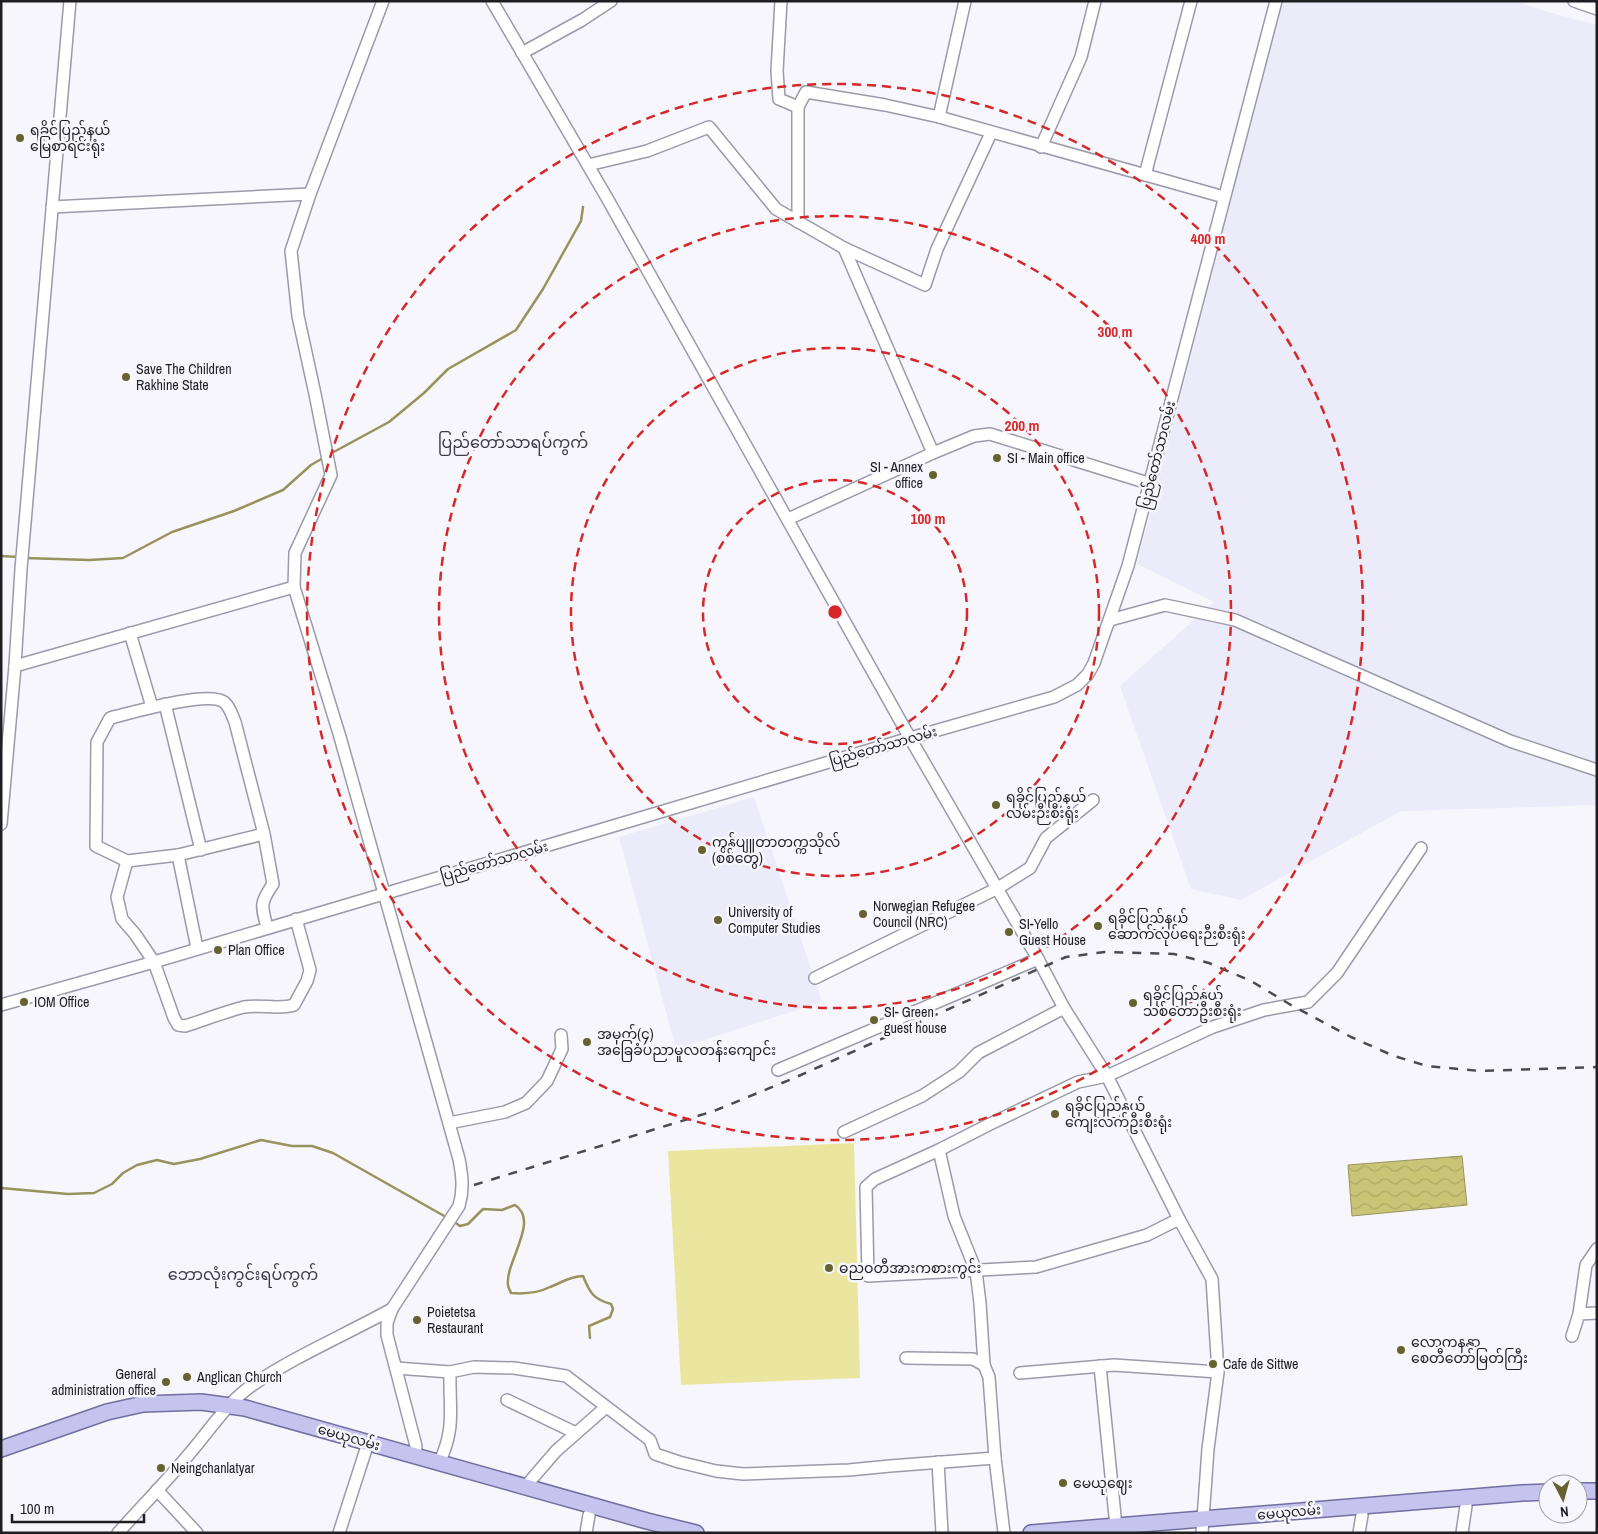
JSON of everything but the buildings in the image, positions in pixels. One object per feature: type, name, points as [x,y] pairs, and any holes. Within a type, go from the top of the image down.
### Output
[{"type":"main road","name":"မေယုလမ်း","points":[[1,1449],[107,1412],[143,1404],[202,1402],[243,1417],[366,1447],[589,1515],[655,1533]]},
{"type":"main road","name":"မေယုလမ်း","points":[[1,1459],[110,1422],[145,1414],[226,1410]]},
{"type":"main road","name":"မေယုလမ်း","points":[[366,1447],[415,1456],[648,1522],[696,1533]]},
{"type":"main road","name":"မေယုလမ်း","points":[[1144,1533],[1538,1492]]},
{"type":"main road","name":"မေယုလမ်း","points":[[1031,1533],[1116,1526],[1203,1526],[1538,1501]]},
{"type":"street","points":[[1,824],[15,666],[20,569],[70,1]]},
{"type":"street","points":[[383,1],[310,194],[291,251],[298,316],[331,475],[295,553],[294,587],[340,737],[449,1123],[462,1176],[461,1199],[454,1214],[392,1309],[387,1324],[387,1335],[416,1446],[415,1456]]},
{"type":"street","points":[[492,1],[588,165],[910,738],[998,888],[1064,1008],[1107,1076],[1179,1219],[1212,1279],[1218,1372],[1208,1449],[1203,1526]]},
{"type":"street","points":[[522,53],[567,29],[611,1]]},
{"type":"street","points":[[782,1],[777,71],[779,99],[798,107]]},
{"type":"street","points":[[939,117],[965,1]]},
{"type":"street","points":[[1041,147],[1082,57],[1095,1]]},
{"type":"street","points":[[1145,175],[1192,1]]},
{"type":"street","name":"ပြည်တော်သာလမ်း","points":[[1,1005],[154,962],[267,927],[1046,699],[1066,692],[1077,685],[1090,670],[1110,620],[1128,566],[1276,1]]},
{"type":"street","points":[[1574,1],[1597,9]]},
{"type":"street","points":[[798,222],[798,107],[806,92],[885,105],[939,117],[1224,197]]},
{"type":"street","points":[[588,165],[647,151],[709,127],[776,209],[844,248],[925,285],[937,249],[991,133]]},
{"type":"street","points":[[52,207],[310,194]]},
{"type":"street","points":[[844,248],[933,453]]},
{"type":"street","points":[[788,519],[933,453],[974,436],[990,434],[1151,484]]},
{"type":"street","points":[[15,666],[294,587]]},
{"type":"street","points":[[1110,620],[1165,605],[1234,620],[1510,741],[1597,770]]},
{"type":"street","points":[[130,633],[152,708]]},
{"type":"street","points":[[264,834],[178,855],[127,861],[96,846],[97,742],[110,718],[165,704],[208,699],[222,701],[229,707],[236,722],[264,834],[273,884],[263,898],[262,911],[267,927]]},
{"type":"street","points":[[165,704],[201,850]]},
{"type":"street","points":[[815,978],[998,888],[1030,868],[1046,838],[1093,800]]},
{"type":"street","points":[[1179,1219],[1147,1235],[1036,1267],[868,1276],[866,1186],[874,1179],[939,1150],[1078,1082],[1107,1076],[1213,1027],[1264,1010],[1308,1002],[1337,973],[1421,848]]},
{"type":"street","points":[[178,855],[197,948]]},
{"type":"street","points":[[127,861],[117,897],[122,918],[154,962],[178,1025],[184,1026],[254,1006],[287,1007],[294,1005],[307,981],[310,970],[296,919]]},
{"type":"street","points":[[778,1070],[1038,959]]},
{"type":"street","points":[[844,1132],[922,1096],[959,1072],[978,1054],[1064,1008]]},
{"type":"street","points":[[449,1123],[505,1112],[526,1103],[547,1081],[562,1049],[561,1035]]},
{"type":"street","points":[[939,1150],[954,1216],[976,1271],[984,1364],[989,1377],[995,1458],[1004,1533]]},
{"type":"street","points":[[1572,1336],[1579,1314],[1586,1266],[1597,1249]]},
{"type":"street","points":[[118,1533],[226,1410],[250,1387],[289,1363],[392,1309]]},
{"type":"street","points":[[1579,1314],[1597,1313]]},
{"type":"street","points":[[906,1358],[973,1359],[984,1364]]},
{"type":"street","points":[[1020,1373],[1114,1365],[1218,1372]]},
{"type":"street","points":[[1100,1366],[1116,1526]]},
{"type":"street","points":[[396,1368],[450,1372],[474,1367],[514,1368],[566,1376],[650,1440],[654,1454],[716,1471],[743,1474],[849,1470],[995,1458]]},
{"type":"street","points":[[439,1463],[448,1443],[450,1427],[450,1372]]},
{"type":"street","points":[[506,1400],[576,1433]]},
{"type":"street","points":[[525,1487],[556,1450],[606,1407]]},
{"type":"street","points":[[340,1533],[366,1447]]},
{"type":"street","points":[[938,1462],[942,1533]]},
{"type":"street","points":[[157,1490],[197,1533]]},
{"type":"street","points":[[1462,1533],[1466,1506]]},
{"type":"street","points":[[1359,1533],[1362,1514]]},
{"type":"street","points":[[586,1533],[589,1515]]},
{"type":"shaded area","points":[[1283,1],[1515,1],[1597,25],[1597,805],[1401,811],[1241,900],[1191,889],[1120,686],[1214,602],[1137,564]]},
{"type":"shaded area","name":"University of Computer Studies","points":[[754,797],[822,1002],[676,1049],[619,837]]},
{"type":"shaded area","points":[[854,1143],[860,1378],[681,1385],[668,1151]]},
{"type":"water","points":[[1462,1156],[1467,1205],[1352,1216],[1348,1165]]},
{"type":"waterway","points":[[330,454],[389,422],[424,393],[448,369],[516,330],[543,289],[581,221],[583,207]]},
{"type":"waterway","points":[[24,558],[89,560],[123,558],[172,532],[234,511],[283,490],[311,465],[323,458]]},
{"type":"waterway","points":[[1,556],[19,557]]},
{"type":"waterway","points":[[1,1188],[68,1194],[94,1193],[112,1184],[123,1173],[137,1165],[157,1160],[174,1164],[200,1159],[261,1140],[292,1146],[312,1146],[333,1153],[446,1217]]},
{"type":"waterway","points":[[453,1221],[460,1226],[468,1224],[483,1209],[502,1210],[515,1205],[522,1212],[524,1221],[520,1242],[508,1276],[508,1286],[511,1293],[536,1292],[570,1278],[583,1276],[593,1295],[611,1304],[613,1309],[610,1317],[589,1326],[590,1338]]},
{"type":"railway","points":[[474,1185],[714,1111],[794,1078],[1066,957],[1105,952],[1174,954],[1209,963],[1251,981],[1351,1037],[1394,1056],[1427,1066],[1480,1071],[1597,1067]]},
{"type":"place","name":"ရခိုင်ပြည်နယ် မြေစာရင်းရုံး","points":[[20,138]]},
{"type":"place","name":"Save The Children Rakhine State","points":[[126,377]]},
{"type":"place","name":"SI - Main office","points":[[997,458]]},
{"type":"place","name":"SI - Annex office","points":[[933,475]]},
{"type":"place","name":"ရခိုင်ပြည်နယ် လမ်းဉီးစီးရုံး","points":[[996,805]]},
{"type":"place","name":"ကွန်ပျူတာတက္ကသိုလ် (စစ်တွေ)","points":[[702,850]]},
{"type":"place","name":"Norwegian Refugee Council (NRC)","points":[[863,914]]},
{"type":"place","name":"University of Computer Studies","points":[[718,920]]},
{"type":"place","name":"ရခိုင်ပြည်နယ် ဆောက်လုပ်ရေးဉီးစီးရုံး","points":[[1098,926]]},
{"type":"place","name":"SI-Yello Guest House","points":[[1009,932]]},
{"type":"place","name":"Plan Office","points":[[218,950]]},
{"type":"place","name":"IOM Office","points":[[24,1002]]},
{"type":"place","name":"ရခိုင်ပြည်နယ် သစ်တောဦးစီးရုံး","points":[[1133,1003]]},
{"type":"place","name":"SI- Green guest house","points":[[874,1020]]},
{"type":"place","name":"အမှတ်(၄) အခြေခံပညာမူလတန်းကျောင်း","points":[[587,1042]]},
{"type":"place","name":"ရခိုင်ပြည်နယ် ကျေးလက်ဦးစီးရုံး","points":[[1055,1114]]},
{"type":"place","name":"ဓညဝတီအားကစားကွင်း","points":[[829,1268]]},
{"type":"place","name":"Poietetsa Restaurant","points":[[417,1320]]},
{"type":"place","name":"လောကနန္ဒာ စေတီတော်မြတ်ကြီး","points":[[1401,1350]]},
{"type":"place","name":"Cafe de Sittwe","points":[[1213,1364]]},
{"type":"place","name":"Anglican Church","points":[[187,1377]]},
{"type":"place","name":"General administration office","points":[[166,1382]]},
{"type":"place","name":"Neingchanlatyar","points":[[161,1468]]},
{"type":"place","name":"မေယုဈေး","points":[[1063,1483]]},
{"type":"district","name":"ပြည်တော်သာရပ်ကွက်","points":[[513,442]]},
{"type":"district","name":"ဘောလုံးကွင်းရပ်ကွက်","points":[[243,1274]]}]
